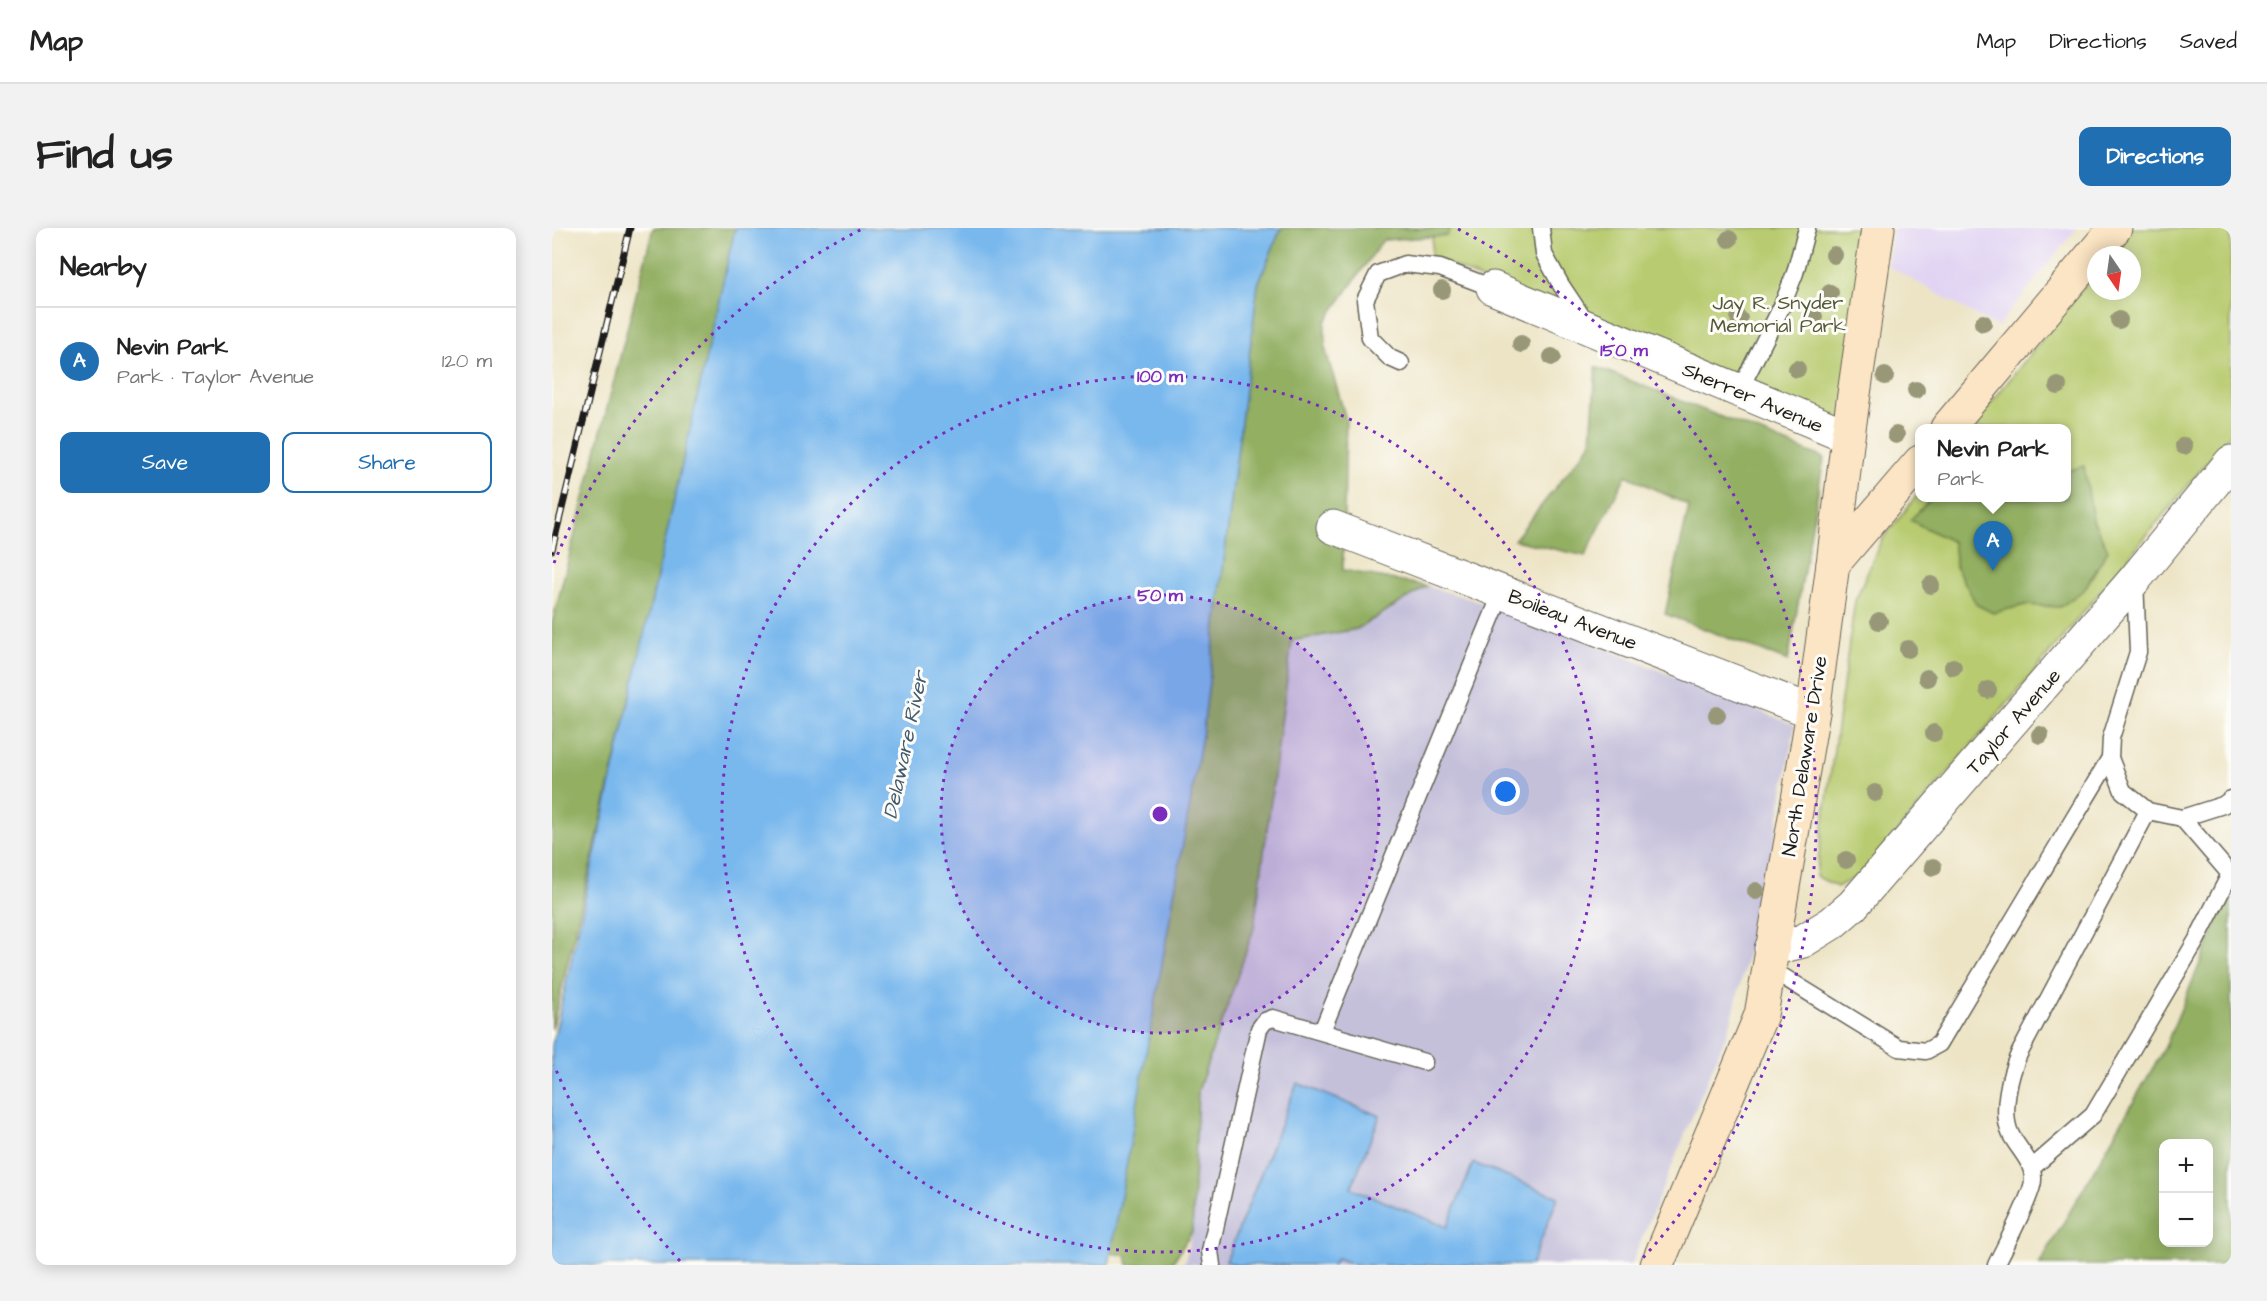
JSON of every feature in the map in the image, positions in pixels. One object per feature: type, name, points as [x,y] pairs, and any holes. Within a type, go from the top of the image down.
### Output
[{"type":"main road","name":"North Delaware Drive","points":[[1657,1265],[1761,1015],[1813,712],[1848,436],[1878,228]]},
{"type":"main road","points":[[1951,424],[2115,228]]},
{"type":"main road","points":[[1833,564],[1915,468]]},
{"type":"street","name":"Sherrer Avenue","points":[[1493,288],[1848,436]]},
{"type":"street","name":"Taylor Avenue","points":[[1770,958],[1832,923],[1853,905],[2135,579],[2231,462]]},
{"type":"street","name":"Boileau Avenue","points":[[1333,527],[1813,712]]},
{"type":"lane","points":[[1541,228],[1544,254],[1560,285],[1590,329]]},
{"type":"lane","points":[[1739,391],[1782,306],[1795,273],[1807,228]]},
{"type":"lane","points":[[1401,363],[1390,358],[1370,338],[1365,300],[1378,274],[1405,264],[1440,267],[1493,288]]},
{"type":"lane","points":[[2135,579],[2138,652],[2111,738],[2110,758],[2123,790],[2148,811],[2182,818],[2223,805],[2231,799]]},
{"type":"lane","points":[[1322,1031],[1502,592]]},
{"type":"lane","points":[[1770,958],[1899,1048],[1926,1052],[1939,1044],[2110,758]]},
{"type":"lane","points":[[1996,1265],[2033,1183],[2033,1167],[2009,1131],[2007,1104],[2009,1077],[2019,1053],[2148,811]]},
{"type":"lane","points":[[2033,1167],[2093,1115],[2196,941],[2230,874],[2182,818]]},
{"type":"lane","points":[[1212,1265],[1210,1251],[1259,1029],[1265,1021],[1273,1018],[1424,1062]]},
{"type":"shaded area","points":[[1893,228],[2077,228],[1997,327],[1888,266]]},
{"type":"shaded area","points":[[1427,586],[1519,614],[1795,725],[1774,844],[1731,1023],[1631,1265],[1184,1265],[1192,1232],[1198,1091],[1254,928],[1292,641],[1357,629]]},
{"type":"green space","points":[[653,228],[741,228],[552,1029],[552,623]]},
{"type":"green space","points":[[1281,228],[1450,228],[1447,236],[1383,240],[1325,322],[1325,348],[1346,419],[1343,570],[1427,586],[1357,629],[1292,641],[1254,928],[1198,1091],[1192,1232],[1171,1265],[1128,1265],[1126,1255],[1110,1253],[1203,730],[1258,284]]},
{"type":"green space","name":"Jay R. Snyder Memorial Park","points":[[1433,228],[1878,228],[1848,436],[1590,329],[1431,256]]},
{"type":"green space","points":[[2131,228],[2231,228],[2231,433],[2024,684],[1860,875],[1837,887],[1816,876],[1855,601],[1881,541],[1915,498],[1915,502],[2071,502],[2071,424],[1974,424],[2087,283],[2087,300],[2141,300],[2141,246],[2116,246]]},
{"type":"green space","points":[[1596,367],[1824,458],[1788,661],[1665,614],[1689,506],[1626,475],[1585,556],[1514,540],[1591,443]]},
{"type":"green space","points":[[2084,466],[2093,520],[2108,550],[2084,590],[2060,607],[2025,605],[1993,613],[1977,605],[1956,567],[1953,542],[1910,520],[1928,502],[2071,502],[2071,470]]},
{"type":"green space","points":[[2231,889],[2231,1265],[2039,1265],[2165,1047]]},
{"type":"water","name":"Delaware River","points":[[735,228],[1281,228],[1258,284],[1203,730],[1109,1265],[552,1265],[552,1046]]},
{"type":"water","points":[[1297,1083],[1380,1116],[1351,1188],[1447,1227],[1473,1163],[1558,1197],[1531,1265],[1354,1265],[1337,1258],[1333,1265],[1236,1265],[1226,1261]]},
{"type":"railway","points":[[552,550],[630,228]]},
{"type":"place","name":"Nevin Park","points":[[1993,571]]}]
